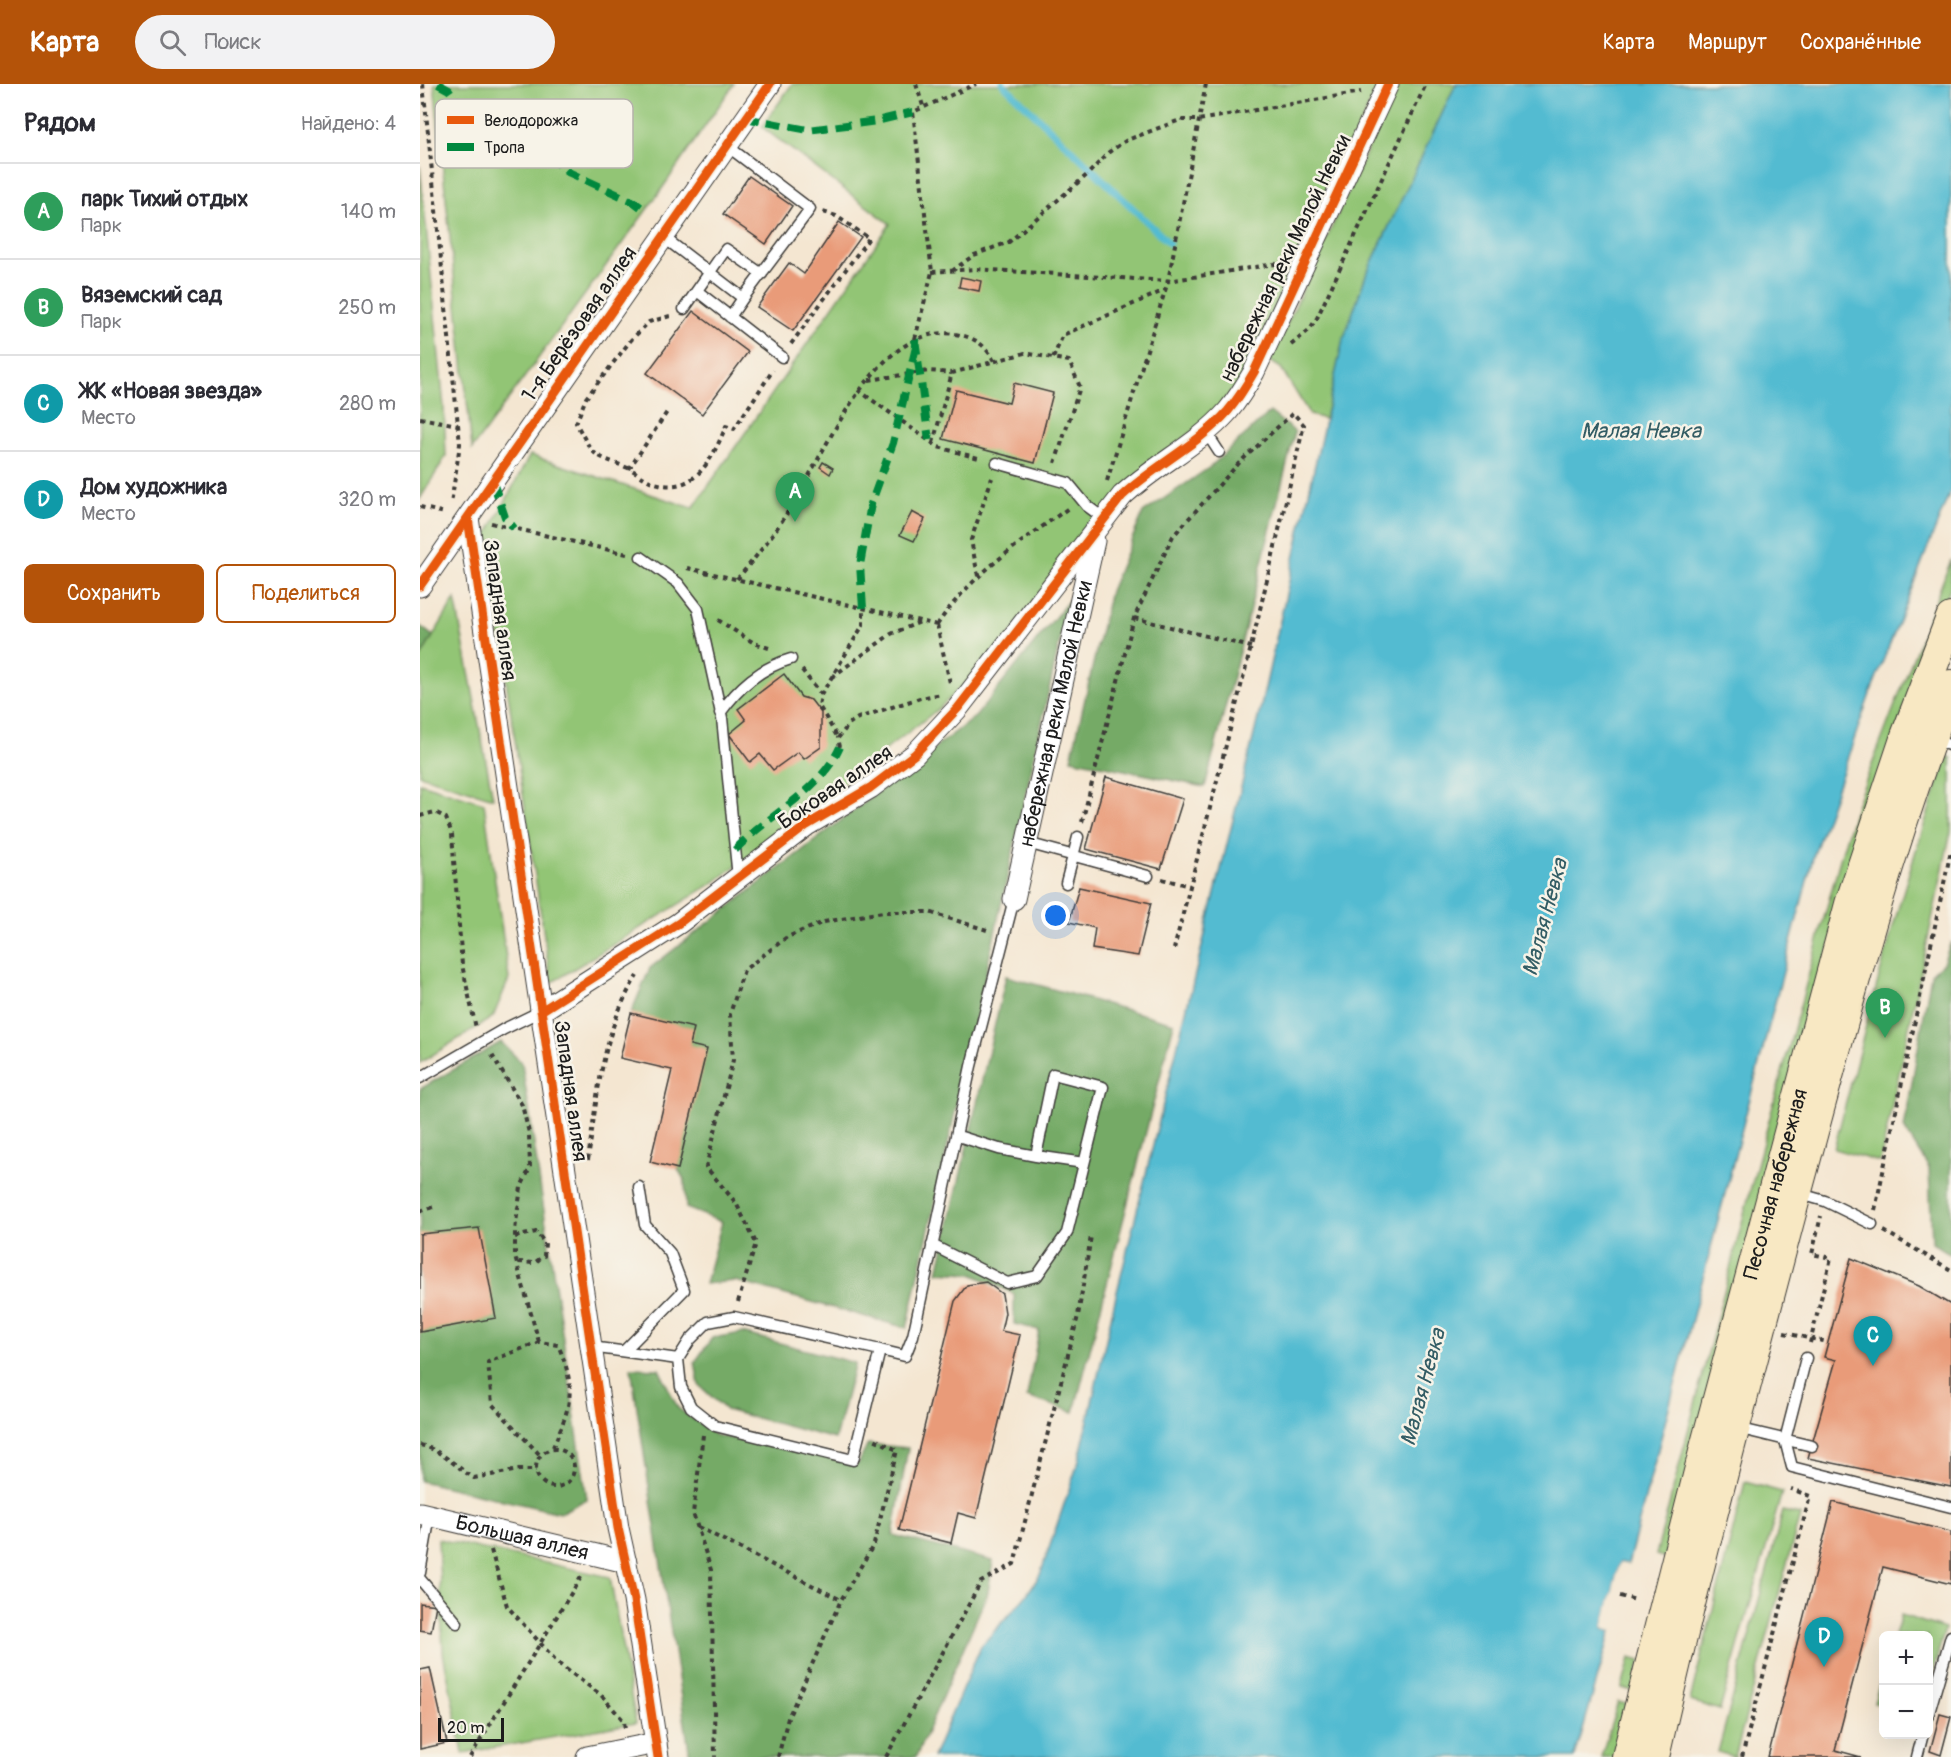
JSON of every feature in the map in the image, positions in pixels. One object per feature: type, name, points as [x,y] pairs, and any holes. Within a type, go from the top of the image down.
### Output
[{"type":"main road","name":"Песочная набережная","points":[[1627,1757],[1709,1432],[1850,904],[1906,736],[1951,618]]},
{"type":"main road","name":"Песочная набережная","points":[[1654,1757],[1734,1427],[1873,909],[1941,742],[1951,685]]},
{"type":"street","name":"1-я Берёзовая аллея","points":[[420,586],[458,516],[770,84]]},
{"type":"street","name":"набережная реки Малой Невки","points":[[1014,898],[1101,527],[1122,496],[1141,478],[1206,432],[1227,412],[1254,372],[1379,87]]},
{"type":"street","name":"Западная аллея","points":[[458,516],[541,1011],[591,1347],[626,1562]]},
{"type":"street","name":"Боковая аллея","points":[[541,1011],[679,923],[807,825],[870,788],[915,754],[958,708],[1101,527]]},
{"type":"street","name":"Большая аллея","points":[[425,1514],[626,1562]]},
{"type":"street","points":[[586,1757],[657,1750],[626,1562]]},
{"type":"lane","points":[[726,146],[810,209],[730,317]]},
{"type":"lane","points":[[662,236],[743,298]]},
{"type":"lane","points":[[684,309],[726,249],[762,274]]},
{"type":"lane","points":[[697,291],[782,357]]},
{"type":"lane","points":[[1206,432],[1219,452]]},
{"type":"lane","points":[[997,464],[1068,483],[1082,498],[1101,527]]},
{"type":"lane","points":[[641,557],[678,583],[698,609],[720,713],[738,880]]},
{"type":"lane","points":[[720,713],[759,672],[791,659]]},
{"type":"lane","points":[[1066,883],[1078,837]]},
{"type":"lane","points":[[1027,843],[1148,876]]},
{"type":"lane","points":[[880,1350],[853,1460],[715,1426],[691,1407],[681,1387],[678,1359],[690,1340],[708,1322],[734,1317],[880,1350],[905,1356],[913,1336],[958,1136],[971,1066],[1014,898]]},
{"type":"lane","name":"Боковая аллея","points":[[420,1078],[483,1041],[541,1011]]},
{"type":"lane","points":[[932,1245],[1007,1283],[1037,1276],[1067,1233],[1103,1088],[1053,1074],[1036,1156]]},
{"type":"lane","points":[[958,1136],[999,1149],[1084,1163]]},
{"type":"lane","points":[[624,1351],[684,1290],[670,1253],[645,1225],[639,1187]]},
{"type":"lane","points":[[1797,1193],[1825,1201],[1872,1224]]},
{"type":"lane","points":[[591,1347],[678,1359]]},
{"type":"lane","points":[[1806,1358],[1785,1440],[1792,1467],[1951,1508]]},
{"type":"lane","points":[[1734,1427],[1812,1446]]},
{"type":"lane","points":[[420,1573],[425,1514]]},
{"type":"lane","points":[[420,1579],[457,1623]]},
{"type":"lane","points":[[1933,1701],[1951,1636]]},
{"type":"lane","points":[[1917,1757],[1922,1739]]},
{"type":"path","points":[[423,84],[460,444],[458,516]]},
{"type":"path","points":[[916,84],[923,106]]},
{"type":"path","points":[[915,339],[932,272],[913,112],[976,84]]},
{"type":"path","points":[[1106,482],[1168,281],[1206,84]]},
{"type":"path","points":[[1287,349],[1309,330],[1317,318],[1426,84]]},
{"type":"path","points":[[952,271],[974,255],[1009,242],[1093,169],[1109,152],[1127,140],[1180,120],[1198,120],[1379,87]]},
{"type":"path","points":[[684,309],[649,322],[637,334],[586,398],[576,423],[592,453],[652,482],[675,486],[685,484],[697,477],[719,444],[726,426],[734,429],[782,357],[868,238],[836,216],[810,209]]},
{"type":"path","points":[[932,272],[975,269],[1168,281],[1290,261]]},
{"type":"path","points":[[1053,358],[1063,334],[1165,290]]},
{"type":"path","points":[[737,579],[768,542],[794,503],[858,390],[915,339],[945,333],[968,336],[981,343],[994,361]]},
{"type":"path","points":[[868,380],[929,371],[952,373],[1025,352],[1069,361],[1080,387],[1050,478]]},
{"type":"path","points":[[933,443],[952,373]]},
{"type":"path","points":[[858,390],[933,443],[997,464],[971,540],[978,576]]},
{"type":"path","points":[[629,469],[668,412]]},
{"type":"path","points":[[1078,837],[1134,618],[1173,536],[1240,462],[1293,413],[1304,425],[1251,647],[1174,950]]},
{"type":"path","points":[[420,418],[458,425]]},
{"type":"path","points":[[840,747],[838,738],[850,723],[858,718],[920,698],[952,693],[937,625],[955,599],[978,576],[1082,498]]},
{"type":"path","points":[[821,694],[863,625],[862,608]]},
{"type":"path","points":[[1134,618],[1251,647]]},
{"type":"path","points":[[832,677],[891,634],[920,621]]},
{"type":"path","points":[[420,816],[435,812],[446,818],[452,834],[462,965],[474,1024],[522,1105],[529,1133],[530,1168],[521,1187],[515,1237],[517,1262],[539,1342]]},
{"type":"path","points":[[1951,850],[1872,1224],[1951,1270]]},
{"type":"path","points":[[1148,876],[1190,886]]},
{"type":"path","points":[[734,1317],[756,1243],[736,1203],[706,1167],[733,1060],[730,1014],[744,970],[788,937],[824,922],[883,912],[929,912],[1005,936]]},
{"type":"path","points":[[1806,1358],[1831,1258],[1812,1254],[1825,1201]]},
{"type":"path","points":[[420,1211],[434,1207]]},
{"type":"path","points":[[515,1237],[536,1232],[544,1243],[544,1256],[534,1263],[517,1262]]},
{"type":"path","points":[[886,1757],[981,1582],[1014,1564],[1078,1316],[1091,1236]]},
{"type":"path","points":[[1778,1332],[1828,1342]]},
{"type":"path","points":[[539,1454],[492,1404],[488,1362],[539,1342],[558,1345],[568,1367],[572,1388],[565,1419],[554,1447]]},
{"type":"path","points":[[709,1421],[703,1432],[693,1513],[711,1570],[715,1757]]},
{"type":"path","points":[[778,1757],[788,1718],[841,1600],[874,1544],[897,1450],[860,1432]]},
{"type":"path","points":[[420,1444],[432,1447],[474,1478],[519,1470],[536,1470]]},
{"type":"path","points":[[554,1447],[562,1448],[571,1458],[576,1471],[557,1488],[549,1487],[541,1481],[536,1470],[539,1454],[554,1447]]},
{"type":"path","points":[[1742,1757],[1810,1496],[1791,1489]]},
{"type":"path","points":[[480,1527],[499,1574],[507,1606],[559,1664],[601,1695],[624,1721],[626,1737]]},
{"type":"path","points":[[698,1527],[841,1600]]},
{"type":"path","points":[[471,1757],[595,1554]]},
{"type":"path","points":[[1620,1596],[1636,1600]]},
{"type":"green space","points":[[434,84],[734,84],[659,193],[472,449],[443,168],[633,168],[633,99],[436,99]]},
{"type":"green space","points":[[792,84],[1379,84],[1244,375],[1216,412],[1174,446],[973,677],[937,710],[715,882],[551,983],[485,539],[530,455],[693,508],[890,224],[762,127]]},
{"type":"green space","points":[[1398,84],[1456,84],[1366,275],[1343,341],[1325,419],[1310,415],[1281,368],[1270,361]]},
{"type":"green space","points":[[420,166],[444,407],[446,456],[420,499]]},
{"type":"green space","points":[[1270,412],[1295,432],[1205,787],[1071,759],[1110,591],[1143,513],[1210,467]]},
{"type":"green space","points":[[1951,560],[1951,586],[1866,812],[1666,1558],[1656,1555],[1755,1172],[1842,852],[1856,806]]},
{"type":"green space","points":[[455,599],[493,798],[420,775],[420,658]]},
{"type":"green space","points":[[1069,600],[907,1328],[735,1281],[705,1284],[722,1222],[686,1208],[685,1181],[678,1169],[690,1045],[631,1013],[650,968],[976,716]]},
{"type":"green space","points":[[420,626],[433,636],[420,658]]},
{"type":"green space","points":[[1948,756],[1951,758],[1951,831],[1880,1162],[1834,1149],[1900,902]]},
{"type":"green space","points":[[420,783],[484,803],[509,979],[493,1017],[420,1063]]},
{"type":"green space","points":[[1951,942],[1951,1254],[1932,1243],[1929,1168],[1904,1128],[1931,974],[1943,963]]},
{"type":"green space","points":[[1006,976],[1174,1023],[1074,1412],[1027,1397],[1039,1330],[1014,1324],[1014,1294],[972,1274],[938,1272]]},
{"type":"green space","points":[[501,1042],[522,1063],[587,1499],[560,1513],[420,1481],[420,1089]]},
{"type":"green space","points":[[742,1333],[855,1363],[835,1439],[726,1410],[699,1385],[695,1362],[712,1338]]},
{"type":"green space","points":[[631,1368],[659,1369],[678,1408],[715,1435],[858,1464],[868,1444],[908,1448],[893,1535],[993,1561],[988,1592],[916,1757],[690,1757]]},
{"type":"green space","points":[[1745,1482],[1782,1492],[1720,1710],[1690,1701]]},
{"type":"green space","points":[[1783,1511],[1800,1515],[1735,1757],[1718,1752]]},
{"type":"green space","points":[[438,1539],[610,1577],[636,1723],[463,1753],[443,1653]]},
{"type":"green space","points":[[1901,1615],[1945,1629],[1933,1672],[1933,1631],[1896,1631]]},
{"type":"green space","points":[[1630,1658],[1641,1661],[1633,1691],[1622,1688]]},
{"type":"green space","points":[[1879,1686],[1879,1704],[1874,1703]]},
{"type":"green space","points":[[1618,1702],[1630,1705],[1617,1757],[1601,1757]]},
{"type":"water","name":"Малая Невка","points":[[1456,84],[1951,84],[1951,489],[1870,694],[1814,854],[1628,1564],[1620,1562],[1603,1629],[1611,1631],[1575,1757],[933,1757],[981,1646],[1025,1597],[1040,1575],[1079,1460],[1114,1304],[1261,706],[1343,340],[1366,275]]},
{"type":"pier","points":[[1620,1562],[1628,1564],[1628,1567],[1622,1566],[1607,1626],[1611,1628],[1611,1631],[1603,1628]]},
{"type":"building","points":[[749,176],[792,206],[766,244],[723,214]]},
{"type":"building","points":[[839,222],[861,237],[793,331],[757,307],[789,263],[804,274]]},
{"type":"building","points":[[961,277],[981,281],[979,291],[959,287]]},
{"type":"building","points":[[693,311],[748,352],[702,414],[647,373]]},
{"type":"building","points":[[1014,383],[1053,393],[1035,463],[943,439],[956,390],[1009,403]]},
{"type":"building","points":[[823,462],[833,468],[830,474],[820,467]]},
{"type":"building","points":[[912,512],[925,519],[914,541],[900,535]]},
{"type":"building","points":[[784,674],[801,697],[811,700],[821,713],[821,747],[804,759],[798,752],[773,770],[760,754],[750,762],[729,734],[746,720],[738,709]]},
{"type":"building","points":[[1106,777],[1183,799],[1161,869],[1086,849]]},
{"type":"building","points":[[1079,887],[1151,903],[1138,956],[1092,949],[1095,928],[1069,922]]},
{"type":"building","points":[[631,1013],[694,1028],[690,1045],[707,1049],[678,1169],[650,1162],[672,1070],[620,1058]]},
{"type":"building","points":[[479,1228],[496,1318],[420,1332],[420,1234]]},
{"type":"building","points":[[1851,1258],[1919,1286],[1951,1305],[1951,1487],[1808,1458],[1836,1360],[1824,1357]]},
{"type":"building","points":[[986,1282],[1002,1294],[1005,1313],[1001,1331],[1020,1335],[976,1518],[958,1513],[951,1543],[899,1530],[955,1301],[967,1285]]},
{"type":"building","points":[[1833,1502],[1951,1532],[1951,1584],[1883,1567],[1835,1750],[1861,1757],[1768,1757]]},
{"type":"building","points":[[420,1603],[436,1605],[431,1632],[420,1630]]},
{"type":"building","points":[[430,1668],[447,1743],[420,1749],[420,1670]]},
{"type":"building","points":[[1940,1714],[1951,1717],[1941,1755],[1930,1751]]},
{"type":"waterway","points":[[1003,84],[1169,243]]},
{"type":"marked path","points":[[438,84],[449,90],[456,99]]},
{"type":"marked path","points":[[745,118],[808,130],[877,121],[913,112]]},
{"type":"marked path","points":[[563,168],[634,202],[646,211]]},
{"type":"marked path","points":[[915,339],[929,440]]},
{"type":"marked path","points":[[863,608],[860,565],[871,504],[893,443],[916,347]]},
{"type":"marked path","points":[[493,482],[505,517],[514,528]]},
{"type":"marked path","points":[[735,850],[820,777],[840,747]]},
{"type":"cycle path","points":[[420,586],[770,84]]},
{"type":"cycle path","points":[[541,1011],[679,923],[807,825],[870,788],[915,754],[958,708],[1122,496],[1148,474],[1190,445],[1216,423],[1239,397],[1254,372],[1388,84]]},
{"type":"cycle path","points":[[468,518],[618,1528],[634,1600],[658,1757]]},
{"type":"place","name":"парк Тихий отдых","points":[[795,522]]},
{"type":"place","name":"Вяземский сад","points":[[1885,1038]]},
{"type":"place","name":"ЖК «Новая звезда»","points":[[1873,1366]]},
{"type":"place","name":"Дом художника","points":[[1824,1667]]}]
